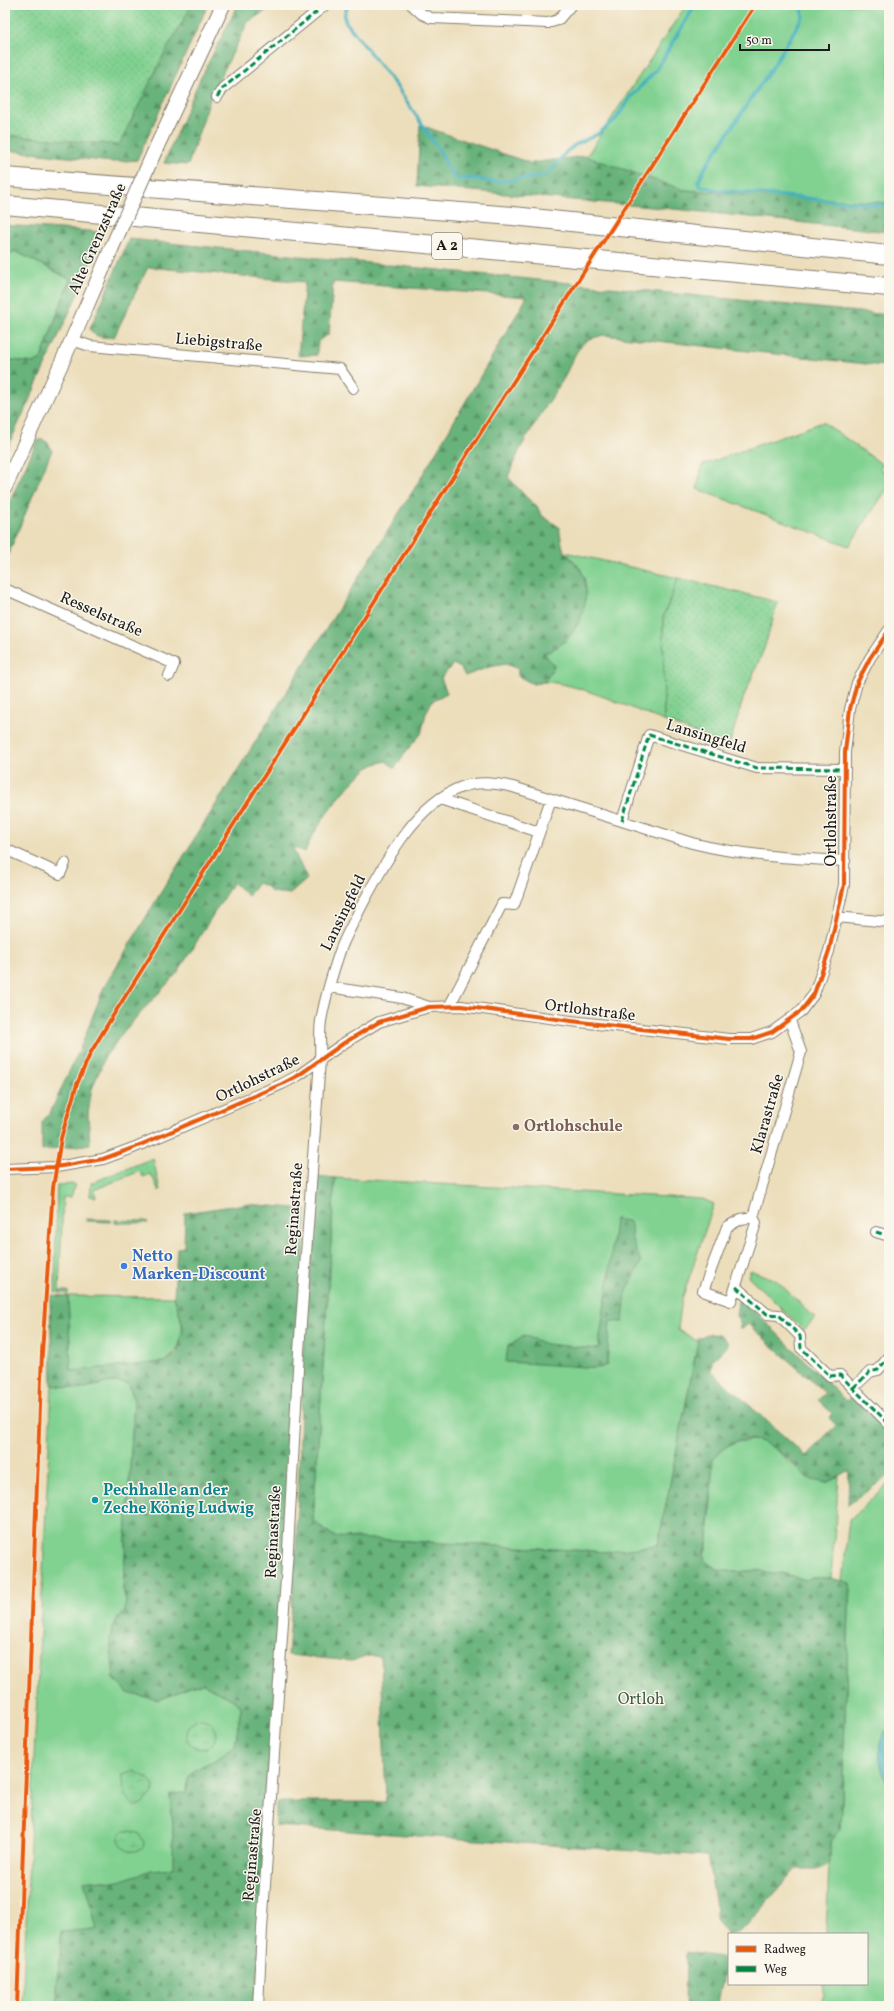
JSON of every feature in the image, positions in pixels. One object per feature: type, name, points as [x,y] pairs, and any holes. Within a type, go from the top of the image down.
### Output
[{"type":"highway","name":"A 2","points":[[5,177],[513,216],[889,255]]},
{"type":"highway","name":"A 2","points":[[5,205],[889,287]]},
{"type":"street","name":"Alte Grenzstraße","points":[[6,481],[72,340],[157,146],[223,5]]},
{"type":"street","points":[[217,96],[223,88],[325,5]]},
{"type":"street","points":[[412,5],[422,14],[431,18],[548,23],[558,20],[571,5]]},
{"type":"street","name":"Liebigstraße","points":[[72,340],[90,346],[340,369],[353,388]]},
{"type":"street","name":"Resselstraße","points":[[5,589],[174,664],[169,676]]},
{"type":"street","name":"Ortlohstraße","points":[[5,1169],[56,1167],[103,1159],[133,1148],[282,1084],[299,1075],[379,1022],[429,1006],[450,1005],[729,1039],[751,1039],[772,1032],[790,1020],[801,1010],[814,994],[829,952],[844,885],[844,769],[850,709],[857,683],[870,658],[889,630]]},
{"type":"street","name":"Lansingfeld","points":[[622,821],[649,735],[757,768],[844,769]]},
{"type":"street","name":"Lansingfeld","points":[[320,1060],[321,1022],[339,952],[387,860],[399,841],[422,815],[440,799],[462,787],[482,784],[505,785],[723,850],[765,857],[845,861]]},
{"type":"street","points":[[440,799],[539,832]]},
{"type":"street","points":[[450,1005],[502,904],[514,905],[551,799]]},
{"type":"street","points":[[5,849],[60,874],[65,863]]},
{"type":"street","points":[[837,917],[889,922]]},
{"type":"street","name":"Ortlohstraße","points":[[329,987],[402,998],[429,1006]]},
{"type":"street","name":"Klarastraße","points":[[753,1217],[741,1218],[727,1227],[703,1291],[732,1301],[756,1223],[753,1217],[801,1052],[790,1020]]},
{"type":"street","name":"Reginastraße","points":[[258,2006],[288,1556],[299,1351],[320,1060]]},
{"type":"street","points":[[876,1232],[889,1236]]},
{"type":"street","points":[[736,1287],[766,1314],[779,1315],[800,1336],[801,1348],[830,1376],[840,1375],[889,1424]]},
{"type":"street","points":[[853,1388],[870,1372],[878,1370],[889,1357]]},
{"type":"green space","points":[[5,5],[192,5],[164,54],[119,145],[5,135]]},
{"type":"green space","points":[[192,5],[208,5],[137,160],[112,162],[5,150],[5,135],[119,144],[164,54]]},
{"type":"green space","points":[[238,5],[275,5],[248,22],[211,96],[188,165],[164,163],[199,81]]},
{"type":"green space","points":[[686,5],[889,5],[889,203],[684,190],[586,157]]},
{"type":"green space","points":[[420,125],[530,163],[585,156],[684,190],[889,203],[889,232],[684,210],[417,186]]},
{"type":"green space","points":[[5,225],[102,232],[81,287],[5,453],[5,359],[33,363],[41,359],[70,279],[15,251],[5,258]]},
{"type":"green space","points":[[129,239],[889,315],[889,363],[884,366],[603,335],[586,341],[576,353],[564,378],[526,438],[513,463],[508,477],[527,498],[537,506],[541,515],[559,527],[564,551],[581,570],[585,582],[586,594],[580,620],[565,641],[544,653],[554,666],[544,682],[533,684],[518,676],[518,669],[506,664],[489,667],[465,676],[461,668],[453,664],[441,678],[447,693],[432,701],[426,713],[421,734],[407,750],[395,768],[386,761],[371,766],[353,782],[333,805],[316,830],[305,852],[292,847],[307,879],[290,894],[271,892],[268,887],[258,883],[248,896],[233,882],[178,972],[124,1031],[105,1057],[92,1089],[88,1114],[90,1144],[42,1151],[42,1122],[50,1113],[82,1044],[104,987],[166,884],[416,486],[527,297],[333,282],[329,334],[318,341],[317,355],[298,356],[305,282],[148,267],[114,337],[100,337],[94,334],[90,329]]},
{"type":"green space","points":[[15,251],[70,279],[41,359],[33,363],[5,359],[5,258]]},
{"type":"green space","points":[[823,422],[883,465],[880,469],[889,475],[889,486],[849,546],[697,489],[702,465]]},
{"type":"green space","points":[[42,439],[48,443],[52,450],[5,562],[5,512],[37,441]]},
{"type":"green space","points":[[565,552],[678,578],[663,618],[664,721],[588,691],[572,686],[544,682],[554,666],[543,653],[550,651],[561,643],[570,633],[580,617],[585,600],[584,581],[580,568]]},
{"type":"green space","points":[[678,578],[778,602],[764,649],[744,696],[729,746],[664,721],[663,618]]},
{"type":"green space","points":[[153,1158],[159,1191],[151,1174],[143,1177],[140,1171],[94,1190],[96,1197],[90,1196],[91,1183]]},
{"type":"green space","name":"Ortloh","points":[[318,1176],[335,1178],[313,1521],[335,1537],[608,1552],[658,1545],[698,1342],[697,1339],[705,1335],[719,1334],[726,1340],[728,1345],[712,1361],[711,1371],[806,1456],[836,1425],[829,1418],[832,1413],[818,1400],[825,1393],[748,1324],[741,1330],[739,1328],[741,1325],[736,1316],[739,1296],[846,1401],[852,1396],[889,1433],[889,1475],[848,1505],[849,1470],[826,1483],[812,1480],[805,1476],[780,1452],[770,1446],[751,1440],[742,1440],[732,1443],[723,1449],[713,1459],[708,1540],[703,1555],[705,1561],[718,1570],[736,1572],[759,1570],[770,1574],[782,1573],[806,1580],[812,1578],[831,1578],[850,1583],[841,1829],[830,1842],[830,1863],[821,1869],[796,1869],[747,1925],[737,1933],[728,1933],[728,1936],[716,1919],[716,1906],[707,1856],[276,1826],[276,1802],[386,1802],[381,1656],[365,1656],[352,1661],[288,1655],[296,1551],[303,1352]]},
{"type":"green space","points":[[335,1178],[703,1199],[714,1204],[682,1299],[678,1329],[698,1342],[658,1545],[608,1552],[335,1537],[313,1521]]},
{"type":"green space","points":[[75,1184],[71,1197],[63,1197],[59,1291],[68,1291],[68,1294],[55,1292],[57,1185]]},
{"type":"green space","points":[[246,1204],[307,1209],[256,2006],[59,2006],[56,1984],[60,1959],[61,1932],[97,1929],[84,1881],[91,1880],[116,1882],[152,1870],[173,1868],[173,1824],[170,1795],[186,1792],[189,1777],[196,1769],[220,1757],[235,1745],[241,1708],[235,1701],[204,1684],[190,1687],[159,1700],[127,1693],[114,1679],[110,1639],[113,1627],[119,1617],[125,1612],[126,1600],[123,1590],[134,1401],[129,1383],[111,1382],[81,1389],[52,1385],[50,1295],[68,1296],[71,1371],[165,1362],[177,1353],[183,1329],[181,1317],[174,1297],[177,1248],[184,1247],[185,1213]]},
{"type":"green space","points":[[86,1219],[110,1220],[112,1221],[86,1221]]},
{"type":"green space","points":[[615,1219],[628,1221],[631,1226],[632,1240],[641,1262],[626,1293],[623,1322],[610,1321],[607,1365],[600,1368],[506,1362],[508,1346],[524,1335],[546,1344],[598,1349],[608,1284]]},
{"type":"green space","points":[[115,1220],[146,1221],[148,1223],[115,1223]]},
{"type":"green space","points":[[750,1270],[776,1280],[815,1318],[804,1330],[748,1276]]},
{"type":"green space","points":[[68,1296],[174,1297],[182,1324],[181,1340],[173,1355],[165,1362],[71,1371]]},
{"type":"green space","points":[[111,1382],[129,1383],[134,1401],[123,1590],[126,1600],[125,1612],[115,1624],[110,1639],[159,1700],[190,1687],[204,1684],[235,1701],[241,1708],[235,1745],[220,1757],[196,1769],[189,1777],[186,1792],[170,1795],[173,1824],[174,1868],[152,1870],[116,1882],[91,1880],[97,1929],[60,1959],[56,1984],[59,2006],[22,2006],[52,1385],[81,1389]]},
{"type":"green space","points":[[758,1440],[771,1445],[808,1478],[826,1483],[839,1476],[831,1578],[812,1578],[806,1580],[782,1573],[770,1575],[759,1570],[736,1572],[718,1570],[704,1561],[708,1540],[711,1503],[712,1461],[718,1452],[728,1445]]},
{"type":"green space","points":[[889,1483],[889,2006],[822,2006],[823,1985],[868,1985],[868,1933],[826,1933],[830,1842],[841,1829],[850,1584],[842,1580],[849,1520]]},
{"type":"green space","points":[[201,1719],[212,1723],[216,1734],[212,1745],[201,1749],[190,1745],[186,1734],[190,1723]]},
{"type":"green space","points":[[134,1771],[149,1779],[154,1787],[153,1793],[141,1804],[135,1807],[127,1796],[123,1779],[123,1774]]},
{"type":"green space","points":[[124,1830],[138,1833],[144,1842],[143,1848],[130,1851],[123,1848],[119,1836]]},
{"type":"green space","points":[[686,1952],[728,1958],[717,2006],[685,2006]]},
{"type":"water","points":[[889,1728],[889,1786],[883,1773],[880,1747],[884,1733]]},
{"type":"waterway","points":[[351,5],[345,12],[345,21],[397,87],[439,150],[452,175],[458,179],[473,178],[486,181],[502,181],[538,177],[550,172],[566,152],[575,145],[598,134],[616,119],[629,99],[657,69],[695,5]]},
{"type":"waterway","points":[[802,5],[803,16],[775,63],[706,166],[698,182],[700,186],[718,190],[889,206]]},
{"type":"marked path","points":[[217,97],[223,88],[325,5]]},
{"type":"marked path","points":[[622,821],[649,735],[757,768],[844,769]]},
{"type":"marked path","points":[[876,1232],[889,1236]]},
{"type":"marked path","points":[[736,1287],[767,1314],[779,1315],[800,1336],[801,1348],[830,1376],[840,1375],[889,1424]]},
{"type":"marked path","points":[[853,1388],[870,1372],[878,1370],[889,1357]]},
{"type":"cycle path","points":[[17,2006],[42,1353],[53,1188],[61,1138],[77,1084],[91,1052],[109,1022],[492,415],[755,5]]},
{"type":"cycle path","points":[[5,1169],[56,1167],[103,1159],[133,1148],[282,1084],[299,1075],[344,1043],[379,1022],[429,1007],[461,1006],[571,1021],[729,1039],[751,1039],[772,1032],[801,1011],[814,994],[829,951],[844,885],[845,752],[850,709],[857,683],[870,658],[889,630]]},
{"type":"place","name":"Ortlohschule","points":[[516,1127]]},
{"type":"place","name":"Netto Marken-Discount","points":[[124,1266]]},
{"type":"place","name":"Pechhalle an der Zeche König Ludwig","points":[[95,1500]]}]
